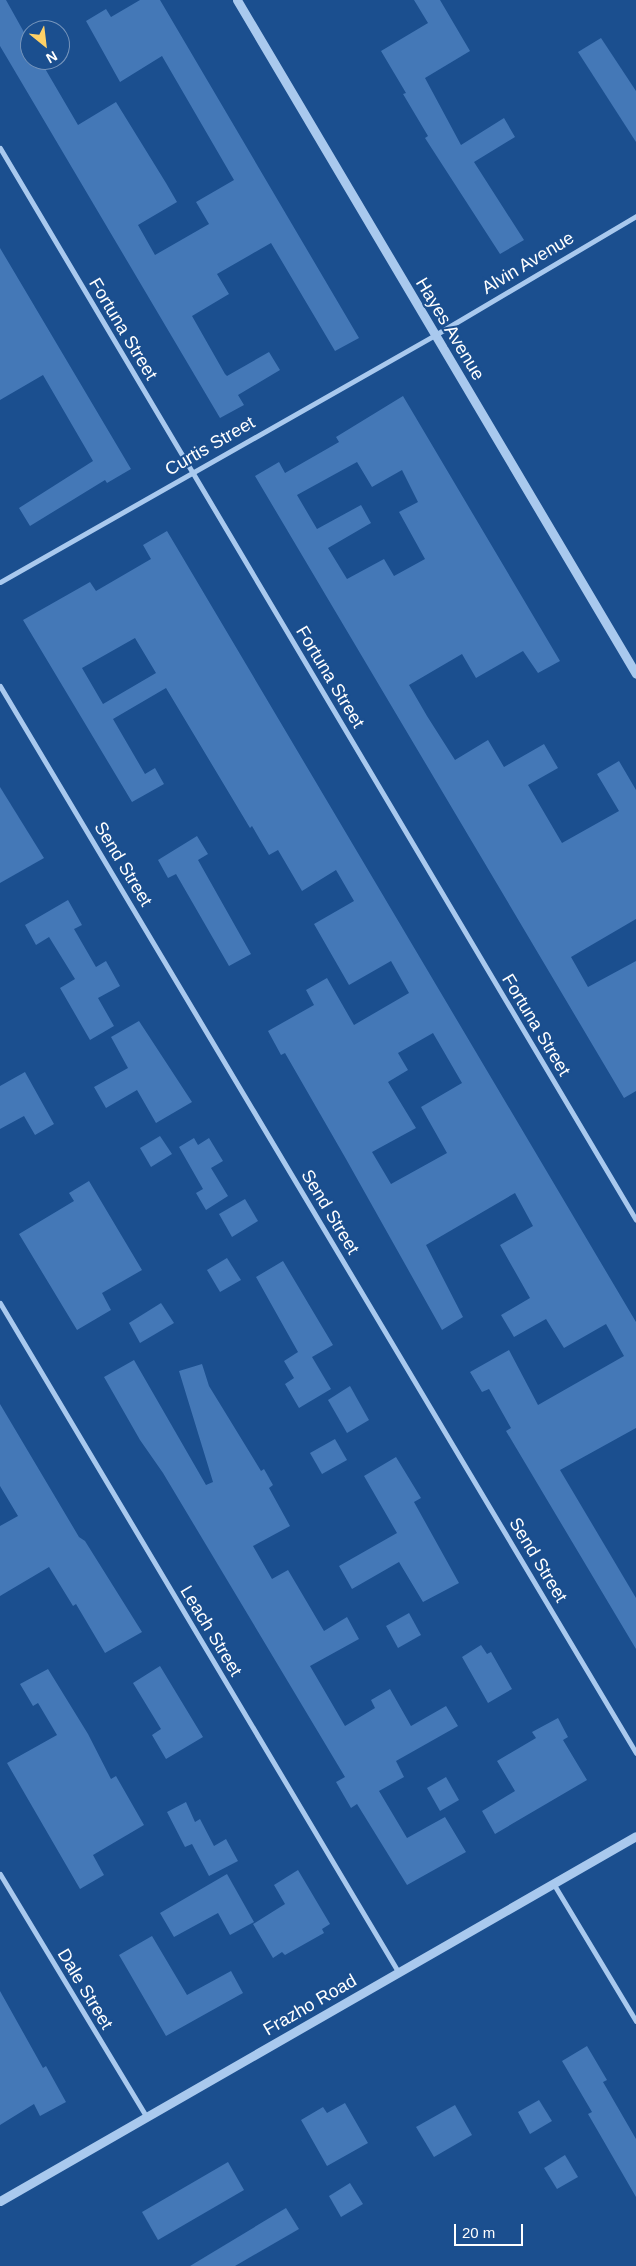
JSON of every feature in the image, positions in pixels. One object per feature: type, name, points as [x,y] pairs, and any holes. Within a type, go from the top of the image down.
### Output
[{"type":"street","name":"Hayes Avenue","points":[[237,0],[636,674]]},
{"type":"street","name":"Fortuna Street","points":[[0,148],[636,1220]]},
{"type":"street","name":"Alvin Avenue","points":[[435,335],[636,216]]},
{"type":"street","name":"Curtis Street","points":[[0,582],[435,335]]},
{"type":"street","name":"Send Street","points":[[0,686],[636,1753]]},
{"type":"street","name":"Leach Street","points":[[0,1303],[399,1973]]},
{"type":"street","name":"Frazho Road","points":[[0,2201],[636,1836]]},
{"type":"street","name":"Dale Street","points":[[0,1874],[147,2118]]},
{"type":"street","points":[[553,1883],[636,2021]]},
{"type":"building","points":[[0,0],[6,0],[20,25],[20,70],[46,70],[78,125],[116,102],[177,202],[138,225],[155,255],[209,224],[196,202],[234,180],[162,56],[120,82],[86,21],[106,9],[111,17],[140,0],[160,0],[359,338],[335,351],[271,243],[217,274],[229,294],[192,316],[225,374],[227,376],[269,352],[280,370],[238,395],[244,405],[220,418],[0,46]]},
{"type":"building","points":[[414,0],[440,0],[470,51],[425,78],[461,145],[504,118],[515,137],[474,162],[524,240],[500,254],[425,138],[428,136],[403,94],[406,93],[381,51],[428,23]]},
{"type":"building","points":[[601,38],[636,91],[636,142],[578,52]]},
{"type":"building","points":[[0,248],[131,469],[107,483],[105,480],[30,526],[19,508],[93,461],[43,375],[0,400]]},
{"type":"building","points":[[403,396],[560,661],[538,673],[523,651],[476,678],[462,654],[409,685],[455,760],[488,740],[504,767],[544,744],[558,768],[528,785],[562,843],[619,811],[597,774],[619,761],[636,790],[636,919],[571,957],[588,987],[636,961],[636,1091],[624,1098],[255,476],[279,462],[285,473],[339,442],[336,437]],"holes":[[[357,462],[372,487],[402,470],[418,502],[399,512],[425,559],[394,576],[384,559],[347,579],[328,548],[371,523],[361,505],[317,529],[297,495]]]},
{"type":"building","points":[[167,531],[636,1322],[636,1428],[560,1470],[636,1598],[636,1649],[506,1431],[511,1428],[489,1389],[482,1392],[470,1372],[509,1350],[538,1405],[624,1356],[606,1324],[564,1348],[546,1319],[514,1337],[501,1315],[530,1298],[500,1245],[533,1226],[515,1193],[426,1245],[463,1317],[442,1330],[285,1053],[281,1055],[268,1031],[314,1005],[306,990],[327,978],[354,1025],[409,993],[391,961],[349,985],[314,924],[354,901],[336,870],[302,891],[278,850],[269,855],[252,826],[250,828],[166,688],[113,719],[145,774],[155,768],[164,784],[132,802],[23,620],[90,582],[96,591],[151,559],[143,545]],"holes":[[[135,638],[156,673],[103,704],[82,668]],[[433,1033],[462,1083],[421,1107],[447,1153],[391,1184],[372,1152],[416,1128],[388,1082],[408,1070],[398,1053]]]},
{"type":"building","points":[[0,787],[44,858],[0,883]]},
{"type":"building","points":[[197,836],[208,854],[198,860],[251,954],[229,966],[176,874],[168,878],[158,860]]},
{"type":"building","points":[[68,900],[82,925],[74,929],[96,967],[106,961],[120,986],[98,998],[114,1026],[90,1040],[60,988],[75,979],[49,937],[36,945],[25,925]]},
{"type":"building","points":[[139,1021],[192,1102],[156,1123],[137,1090],[106,1108],[94,1087],[128,1068],[111,1037]]},
{"type":"building","points":[[25,1072],[54,1124],[35,1135],[24,1116],[0,1129],[0,1086]]},
{"type":"building","points":[[160,1136],[172,1154],[151,1167],[140,1148]]},
{"type":"building","points":[[194,1138],[198,1145],[209,1138],[223,1161],[211,1168],[228,1196],[206,1210],[196,1193],[203,1189],[179,1147]]},
{"type":"building","points":[[89,1181],[142,1270],[102,1293],[111,1310],[77,1330],[19,1234],[74,1201],[69,1193]]},
{"type":"building","points":[[245,1199],[258,1221],[232,1237],[219,1214]]},
{"type":"building","points":[[227,1258],[241,1280],[220,1292],[207,1270]]},
{"type":"building","points":[[283,1261],[333,1345],[312,1357],[331,1389],[299,1408],[285,1384],[294,1378],[284,1361],[298,1352],[256,1277]]},
{"type":"building","points":[[161,1303],[174,1323],[140,1343],[129,1323]]},
{"type":"building","points":[[134,1360],[206,1485],[213,1482],[179,1371],[202,1364],[209,1386],[261,1471],[264,1469],[273,1485],[269,1488],[290,1526],[253,1546],[272,1579],[288,1570],[324,1631],[347,1617],[359,1639],[310,1666],[345,1726],[375,1708],[371,1700],[390,1689],[411,1726],[446,1706],[458,1726],[396,1761],[404,1777],[379,1791],[407,1838],[445,1817],[466,1852],[407,1885],[357,1804],[351,1808],[336,1782],[345,1777],[163,1473],[140,1440],[104,1377]]},
{"type":"building","points":[[350,1386],[369,1420],[347,1433],[328,1400]]},
{"type":"building","points":[[0,1404],[79,1537],[85,1541],[142,1632],[105,1653],[76,1604],[73,1606],[49,1567],[0,1596],[0,1526],[18,1516],[0,1486]]},
{"type":"building","points":[[335,1439],[347,1460],[322,1474],[310,1453]]},
{"type":"building","points":[[396,1457],[421,1498],[414,1502],[459,1583],[423,1602],[399,1562],[352,1589],[339,1566],[397,1533],[364,1476]]},
{"type":"building","points":[[409,1613],[421,1635],[398,1648],[386,1626]]},
{"type":"building","points":[[481,1645],[487,1654],[491,1652],[512,1689],[488,1703],[462,1657]]},
{"type":"building","points":[[160,1666],[203,1737],[166,1759],[152,1735],[161,1729],[133,1683]]},
{"type":"building","points":[[48,1669],[88,1734],[111,1779],[116,1776],[144,1825],[93,1855],[104,1875],[80,1889],[7,1763],[57,1735],[38,1703],[33,1706],[20,1684]]},
{"type":"building","points":[[558,1718],[568,1737],[563,1740],[587,1780],[495,1834],[482,1811],[515,1791],[497,1761],[536,1738],[532,1732]]},
{"type":"building","points":[[446,1777],[459,1800],[440,1811],[427,1788]]},
{"type":"building","points":[[186,1802],[195,1822],[200,1819],[214,1846],[226,1839],[238,1861],[209,1876],[192,1844],[185,1847],[167,1812]]},
{"type":"building","points":[[298,1870],[330,1924],[322,1929],[324,1933],[285,1955],[282,1952],[273,1958],[253,1924],[285,1904],[274,1885]]},
{"type":"building","points":[[227,1874],[254,1922],[230,1935],[218,1913],[174,1937],[160,1913]]},
{"type":"building","points":[[152,1936],[187,1995],[231,1971],[243,1993],[166,2036],[119,1955]]},
{"type":"building","points":[[0,1991],[43,2068],[46,2066],[66,2102],[40,2116],[34,2104],[0,2125]]},
{"type":"building","points":[[587,2046],[607,2080],[603,2082],[636,2139],[636,2197],[588,2114],[592,2112],[562,2061]]},
{"type":"building","points":[[539,2100],[552,2121],[530,2134],[518,2112]]},
{"type":"building","points":[[345,2103],[368,2143],[327,2166],[301,2120],[323,2107],[327,2113]]},
{"type":"building","points":[[455,2105],[472,2135],[434,2157],[416,2127]]},
{"type":"building","points":[[565,2155],[578,2177],[557,2189],[544,2168]]},
{"type":"building","points":[[228,2162],[244,2190],[158,2240],[142,2212]]},
{"type":"building","points":[[350,2183],[363,2204],[341,2217],[329,2196]]},
{"type":"building","points":[[286,2208],[299,2229],[235,2266],[190,2266]]}]
